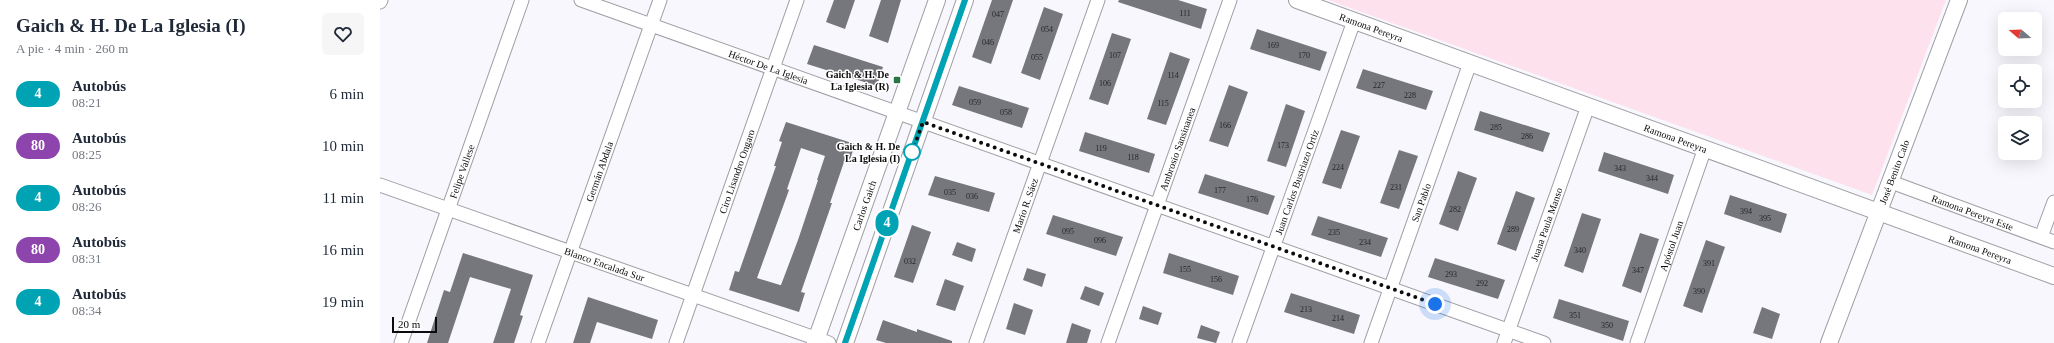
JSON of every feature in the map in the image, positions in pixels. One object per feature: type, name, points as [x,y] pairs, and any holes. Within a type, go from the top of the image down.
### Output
[{"type":"street","name":"Felipe Vallese","points":[[401,343],[522,0]]},
{"type":"street","name":"Héctor De La Iglesia","points":[[581,0],[1544,343]]},
{"type":"street","name":"Germán Abdala","points":[[538,343],[660,0]]},
{"type":"street","name":"Ciro Lisandro Ongaro","points":[[676,343],[797,0]]},
{"type":"street","name":"Carlos Gaich","points":[[820,341],[897,112],[937,0]]},
{"type":"street","points":[[845,343],[965,0]]},
{"type":"street","name":"Mario R. Sáez","points":[[976,343],[1098,0]]},
{"type":"street","name":"Ambrosio Sansinanea","points":[[1108,343],[1230,0]]},
{"type":"street","name":"Ramona Pereyra","points":[[1297,0],[2054,276]]},
{"type":"street","name":"José Benito Calo","points":[[1829,343],[1880,212],[1959,0]]},
{"type":"street","name":"Juan Carlos Bustriazo Ortiz","points":[[1239,343],[1354,21]]},
{"type":"street","name":"San Pablo","points":[[1371,343],[1470,63]]},
{"type":"street","name":"Juana Paula Manso","points":[[1504,343],[1588,106]]},
{"type":"street","name":"Apóstol Juan","points":[[1637,343],[1705,148]]},
{"type":"street","name":"Ramona Pereyra Este","points":[[1891,182],[2054,242]]},
{"type":"street","name":"Blanco Encalada Sur","points":[[380,185],[820,341]]},
{"type":"street","points":[[2041,237],[2054,202]]},
{"type":"shaded area","points":[[1328,0],[1946,0],[1872,195]]},
{"type":"building","points":[[834,0],[855,0],[845,29],[826,22]]},
{"type":"building","points":[[881,0],[901,0],[888,43],[869,36]]},
{"type":"building","points":[[992,0],[1013,0],[991,64],[972,57]]},
{"type":"building","points":[[1119,0],[1178,0],[1207,9],[1201,29],[1118,2]]},
{"type":"building","points":[[1044,7],[1063,14],[1040,80],[1021,73]]},
{"type":"building","points":[[1257,29],[1327,52],[1320,71],[1250,49]]},
{"type":"building","points":[[1112,33],[1131,39],[1108,105],[1089,99]]},
{"type":"building","points":[[814,45],[883,67],[877,86],[807,64]]},
{"type":"building","points":[[1170,52],[1190,59],[1166,125],[1147,119]]},
{"type":"building","points":[[1363,69],[1433,91],[1426,110],[1356,88]]},
{"type":"building","points":[[1229,85],[1248,92],[1228,147],[1209,141]]},
{"type":"building","points":[[959,86],[1029,108],[1022,128],[952,105]]},
{"type":"building","points":[[1286,104],[1305,111],[1286,167],[1267,161]]},
{"type":"building","points":[[1480,111],[1550,133],[1543,152],[1474,130]]},
{"type":"building","points":[[786,122],[855,144],[849,163],[844,162],[830,203],[832,203],[801,292],[805,293],[799,312],[729,290],[735,271],[739,272],[776,166],[774,166],[782,142],[779,141]],"holes":[[[801,148],[825,156],[798,240],[781,285],[757,278],[789,190],[787,189]]]},
{"type":"building","points":[[1341,130],[1360,136],[1341,189],[1322,183]]},
{"type":"building","points":[[1085,132],[1155,154],[1149,173],[1079,151]]},
{"type":"building","points":[[1399,150],[1418,156],[1399,209],[1380,203]]},
{"type":"building","points":[[1604,152],[1674,175],[1668,194],[1598,171]]},
{"type":"building","points":[[1458,171],[1477,178],[1458,231],[1439,224]]},
{"type":"building","points":[[1205,174],[1275,196],[1268,215],[1198,193]]},
{"type":"building","points":[[935,176],[995,193],[989,212],[928,195]]},
{"type":"building","points":[[1516,191],[1535,198],[1516,251],[1497,244]]},
{"type":"building","points":[[1730,195],[1787,214],[1781,233],[1724,214]]},
{"type":"building","points":[[1582,213],[1601,219],[1583,273],[1564,266]]},
{"type":"building","points":[[1053,215],[1123,237],[1116,256],[1046,234]]},
{"type":"building","points":[[1318,216],[1388,238],[1381,257],[1311,235]]},
{"type":"building","points":[[912,225],[931,232],[913,283],[894,277]]},
{"type":"building","points":[[1640,233],[1659,239],[1641,293],[1622,286]]},
{"type":"building","points":[[1706,240],[1725,247],[1702,313],[1683,306]]},
{"type":"building","points":[[957,242],[976,249],[972,262],[952,255]]},
{"type":"building","points":[[463,253],[533,275],[520,315],[523,316],[514,343],[493,343],[511,289],[470,277],[448,343],[427,343],[444,290],[450,292]]},
{"type":"building","points":[[1169,253],[1239,276],[1233,295],[1163,273]]},
{"type":"building","points":[[1435,258],[1505,280],[1498,299],[1428,277]]},
{"type":"building","points":[[1027,268],[1046,274],[1042,287],[1023,280]]},
{"type":"building","points":[[945,279],[964,286],[955,311],[936,305]]},
{"type":"building","points":[[1085,286],[1104,293],[1099,306],[1080,299]]},
{"type":"building","points":[[1291,293],[1360,315],[1354,334],[1284,312]]},
{"type":"building","points":[[588,297],[658,320],[652,339],[597,322],[590,343],[573,343]]},
{"type":"building","points":[[1559,299],[1629,321],[1623,341],[1553,318]]},
{"type":"building","points":[[1014,303],[1033,310],[1025,335],[1006,329]]},
{"type":"building","points":[[1143,306],[1162,313],[1158,325],[1139,319]]},
{"type":"building","points":[[1762,307],[1780,314],[1772,339],[1753,333]]},
{"type":"building","points":[[883,320],[917,332],[917,329],[952,341],[952,343],[886,343],[876,340]]},
{"type":"building","points":[[1072,323],[1091,330],[1087,343],[1066,343]]},
{"type":"building","points":[[1201,325],[1220,332],[1216,343],[1197,338]]},
{"type":"bus line","name":"4","points":[[845,343],[965,0]]},
{"type":"place","name":"Gaich & H. De La Iglesia (R)","points":[[897,80]]},
{"type":"place","name":"Gaich & H. De La Iglesia (I)","points":[[912,152]]},
{"type":"route","points":[[912,152],[923,122],[1435,304]]}]
